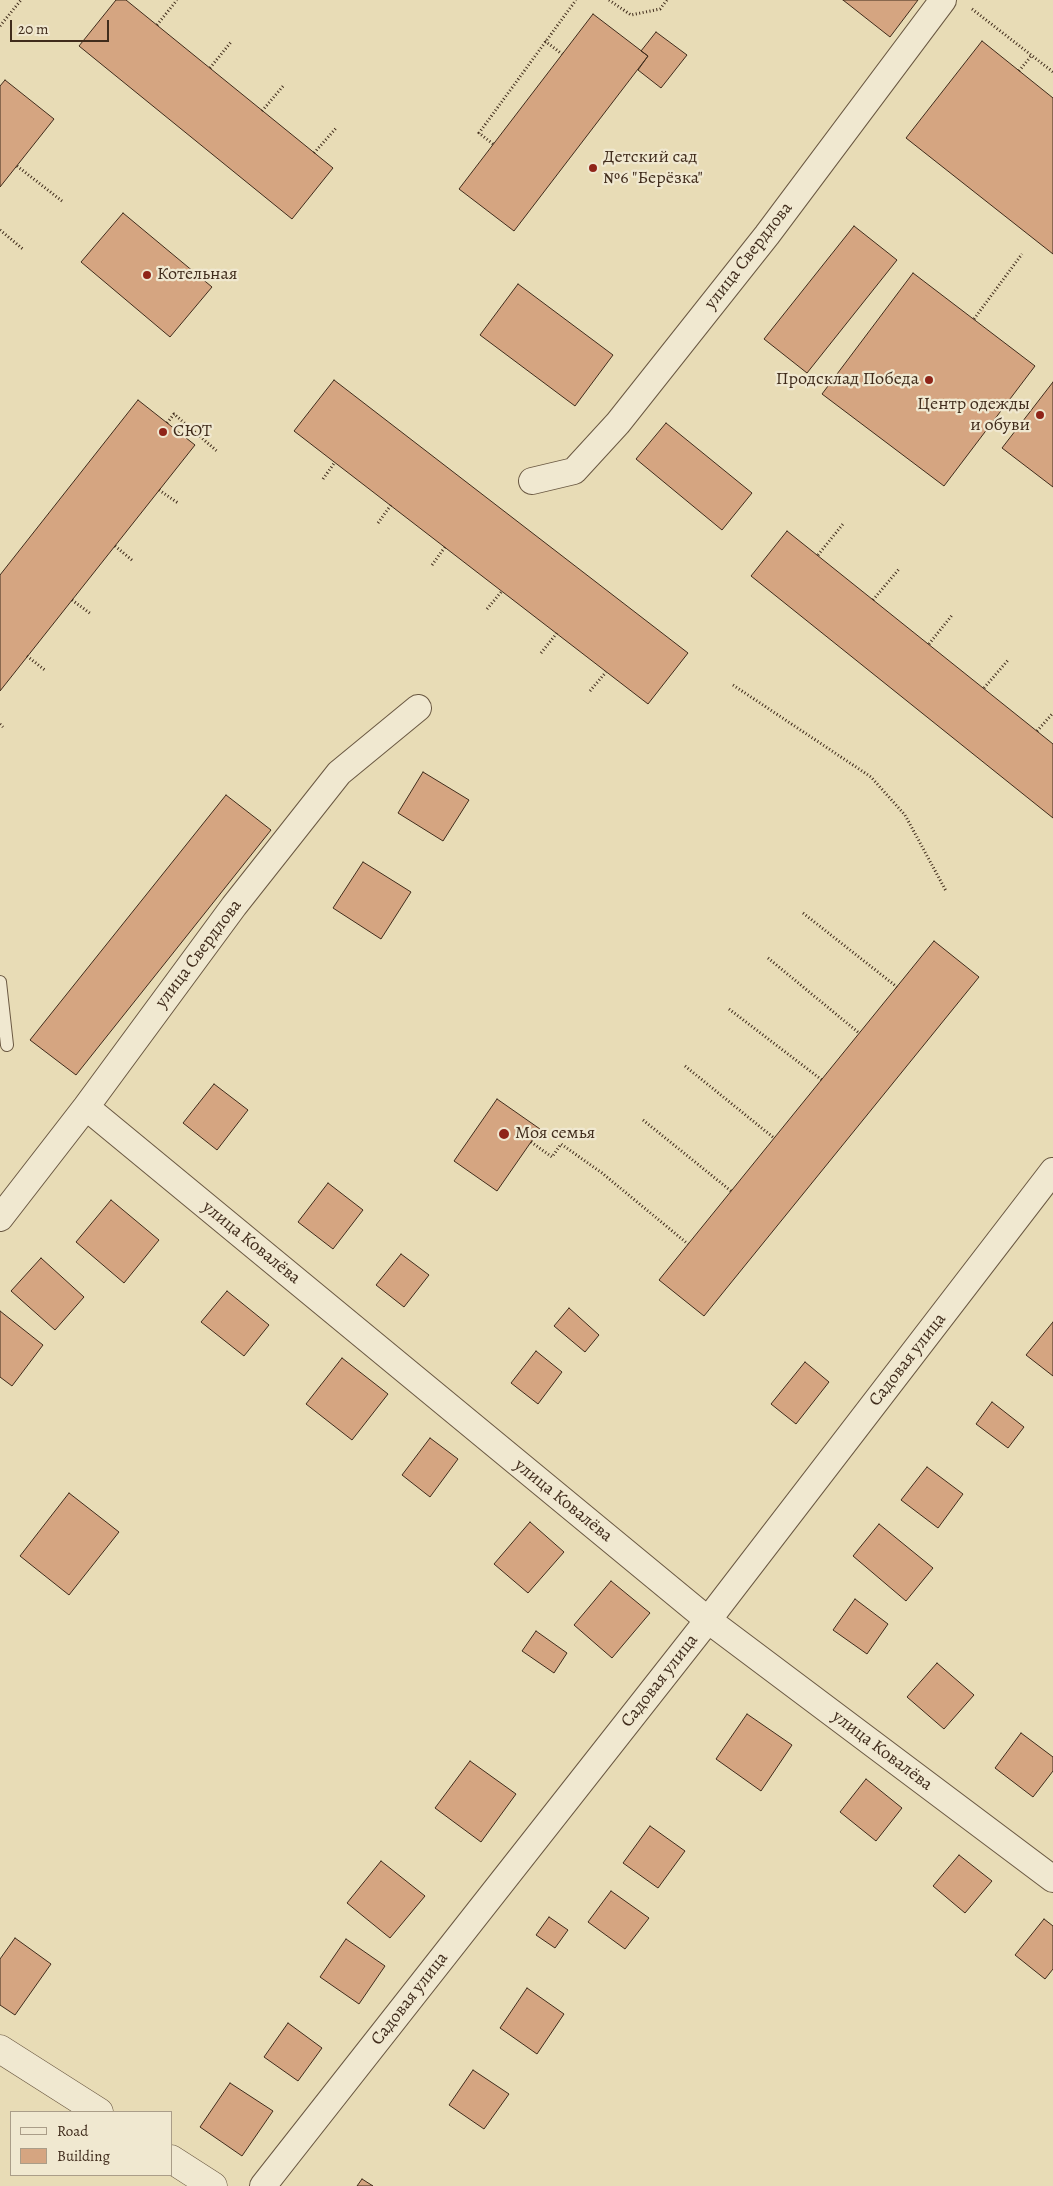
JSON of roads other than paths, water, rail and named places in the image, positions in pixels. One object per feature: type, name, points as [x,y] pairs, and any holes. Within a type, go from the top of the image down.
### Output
[{"type":"street","name":"улица Свердлова","points":[[532,481],[574,471],[618,423],[954,3]]},
{"type":"street","name":"улица Свердлова","points":[[0,1218],[86,1107],[234,906],[339,773],[418,708]]},
{"type":"street","name":"улица Ковалёва","points":[[86,1107],[708,1620],[1053,1879]]},
{"type":"street","name":"Садовая улица","points":[[263,2186],[708,1620],[1053,1171]]},
{"type":"street","points":[[0,2049],[96,2111]]},
{"type":"street","points":[[172,2160],[213,2186]]},
{"type":"lane","points":[[0,982],[7,1045]]},
{"type":"place","name":"Детский сад №6 \"Берёзка\"","points":[[593,168]]},
{"type":"place","name":"Котельная","points":[[147,275]]},
{"type":"place","name":"Продсклад Победа","points":[[929,380]]},
{"type":"place","name":"Центр одежды и обуви","points":[[1040,415]]},
{"type":"place","name":"СЮТ","points":[[163,432]]},
{"type":"place","name":"Моя семья","points":[[504,1134]]}]
